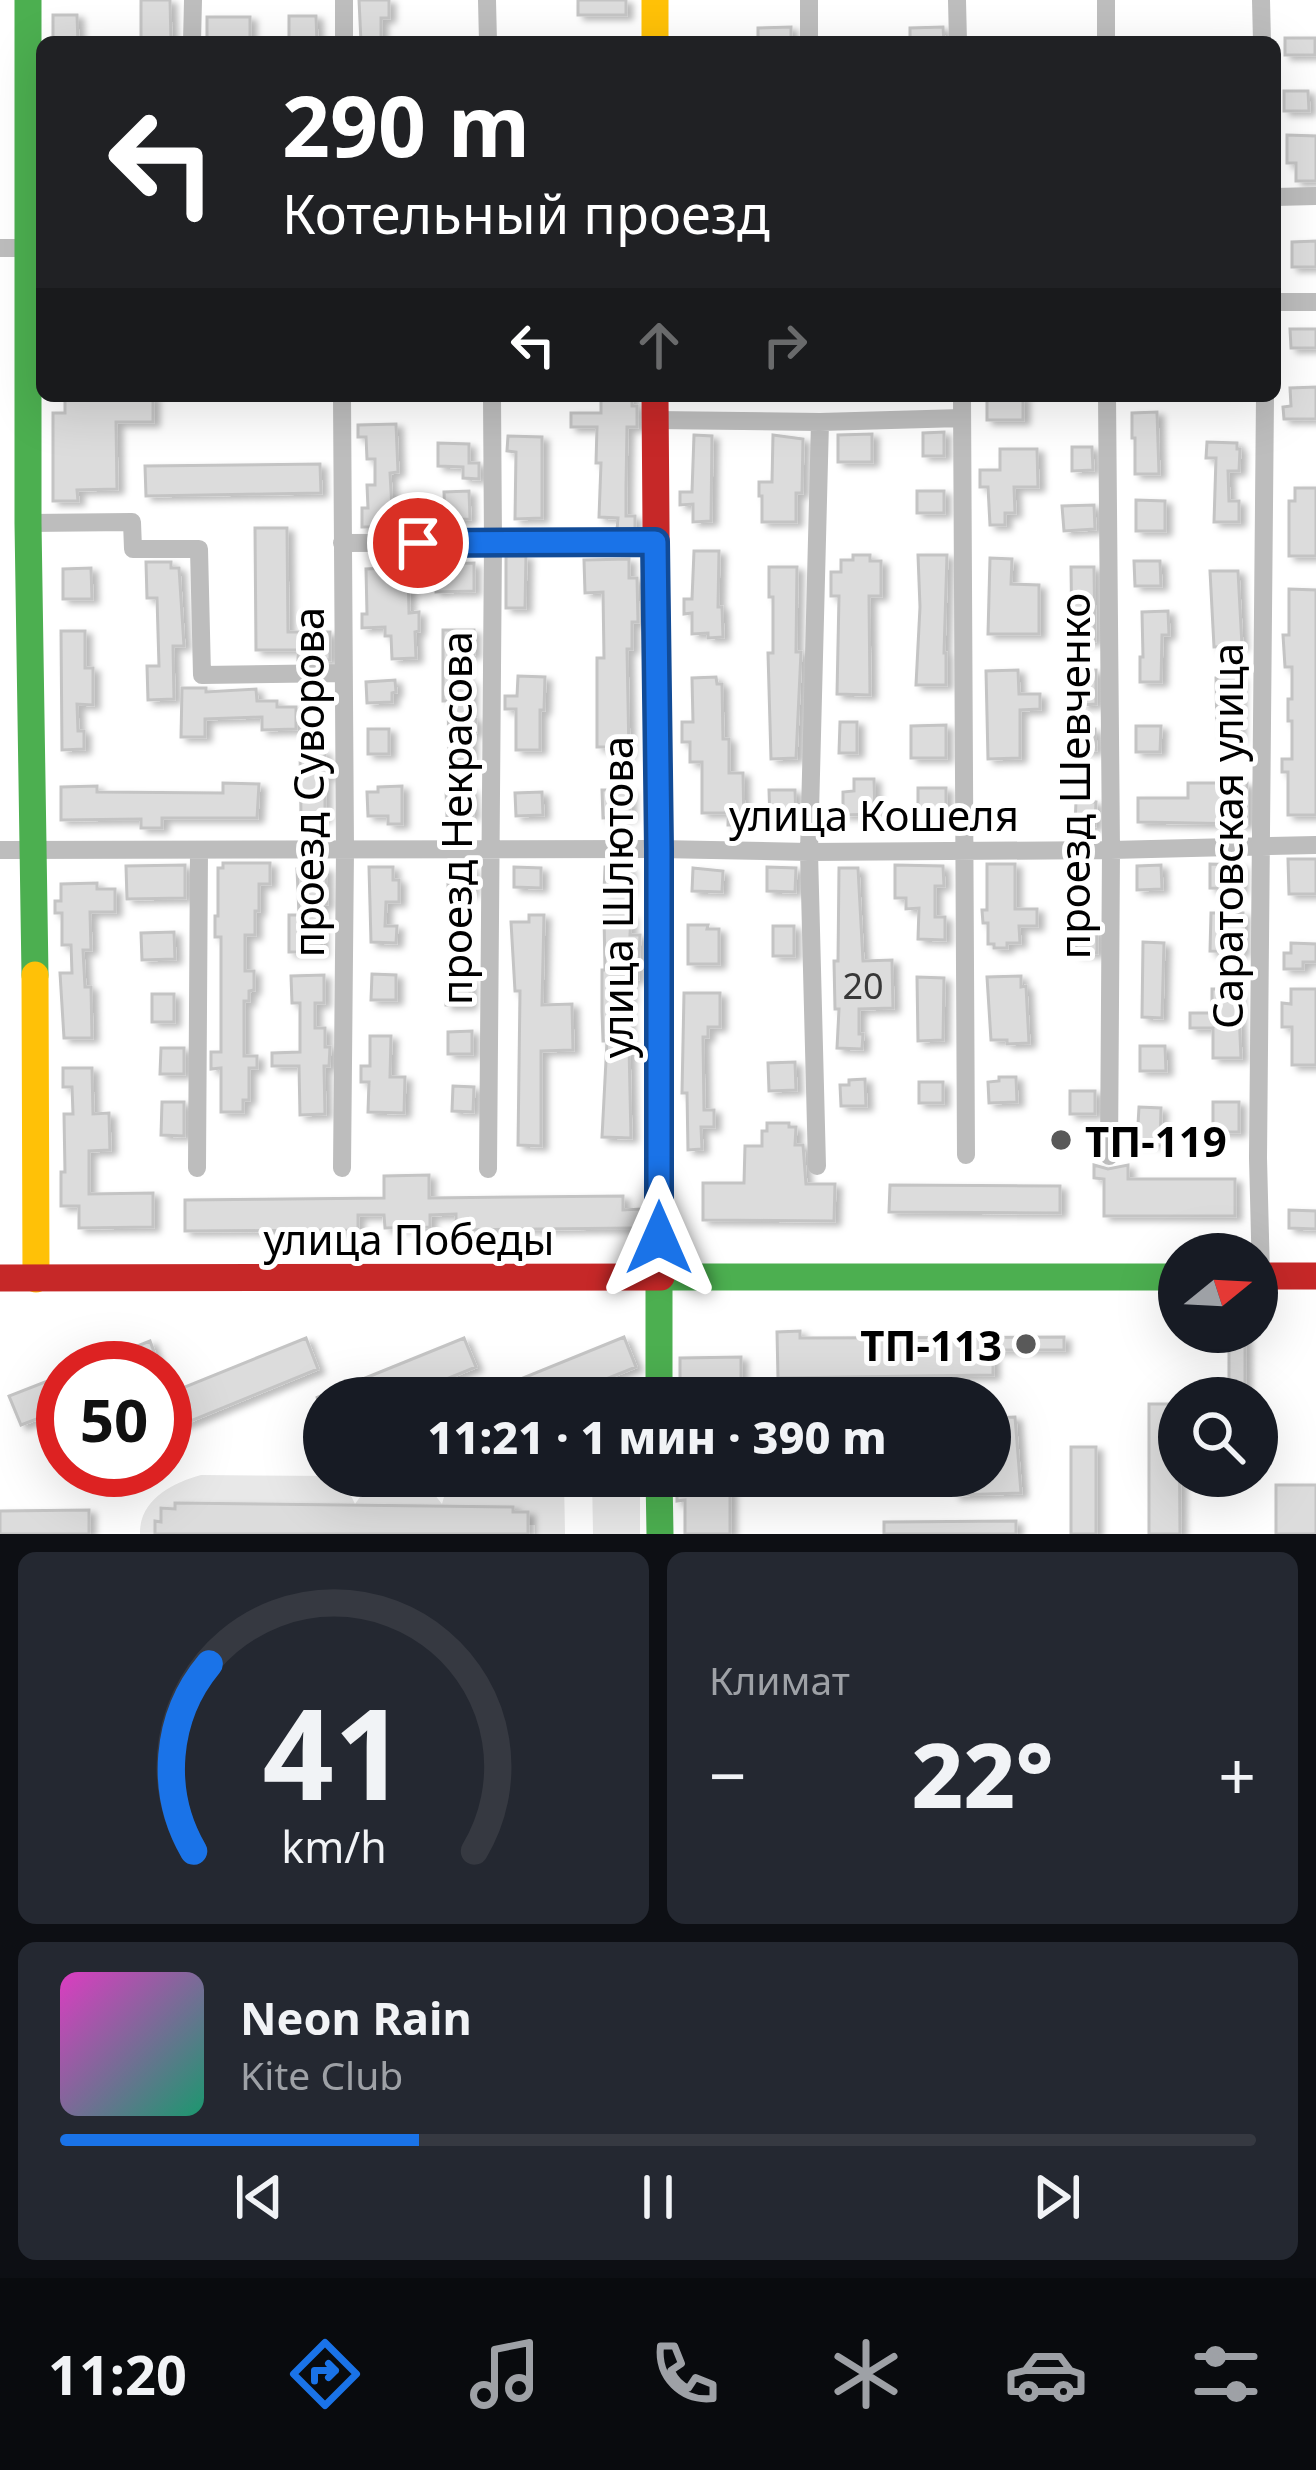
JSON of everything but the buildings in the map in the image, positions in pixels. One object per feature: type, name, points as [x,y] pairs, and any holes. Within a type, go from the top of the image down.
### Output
[{"type":"main road","points":[[28,0],[23,248],[35,850],[35,1279]]},
{"type":"main road","points":[[655,0],[655,36]]},
{"type":"main road","name":"улица Шлютова","points":[[655,408],[659,1377]]},
{"type":"main road","name":"улица Победы","points":[[0,1278],[1158,1276]]},
{"type":"main road","points":[[1278,1276],[1316,1276]]},
{"type":"main road","points":[[659,1497],[660,1534]]},
{"type":"street","points":[[192,36],[193,0]]},
{"type":"street","points":[[344,0],[344,36]]},
{"type":"street","points":[[488,0],[488,36]]},
{"type":"street","points":[[809,0],[809,36]]},
{"type":"street","points":[[957,0],[958,36]]},
{"type":"street","points":[[1106,0],[1106,36]]},
{"type":"street","points":[[1261,0],[1262,36]]},
{"type":"street","points":[[1281,197],[1316,196]]},
{"type":"street","points":[[1281,302],[1316,302]]},
{"type":"street","name":"проезд Суворова","points":[[342,402],[342,1168]]},
{"type":"street","name":"проезд Некрасова","points":[[488,1169],[492,402]]},
{"type":"street","points":[[962,402],[966,1155]]},
{"type":"street","name":"проезд Шевченко","points":[[1107,402],[1109,1156]]},
{"type":"street","name":"Саратовская улица","points":[[1259,1233],[1264,402]]},
{"type":"street","points":[[655,408],[820,422],[962,418]]},
{"type":"street","points":[[817,1166],[809,852],[820,422]]},
{"type":"street","points":[[28,523],[132,522],[133,549],[199,549],[202,675],[343,673]]},
{"type":"street","points":[[342,544],[655,542]]},
{"type":"street","name":"улица Кошеля","points":[[0,850],[809,852],[1316,845]]},
{"type":"street","points":[[197,1168],[199,850]]},
{"type":"shaded area","points":[[303,1476],[303,1497],[352,1497],[355,1504],[360,1497],[436,1497],[442,1504],[444,1497],[564,1497],[565,1534],[535,1534],[535,1525],[528,1525],[528,1512],[513,1512],[512,1507],[176,1503],[175,1509],[161,1509],[155,1534],[140,1534],[151,1503],[157,1497],[192,1497],[192,1478]]},
{"type":"shaded area","points":[[592,1497],[640,1497],[640,1534],[593,1534]]},
{"type":"traffic: fast","points":[[28,0],[28,523],[35,975]]},
{"type":"traffic: fast","points":[[659,916],[659,1377]]},
{"type":"traffic: fast","points":[[661,1277],[1158,1277]]},
{"type":"traffic: fast","points":[[659,1497],[660,1534]]},
{"type":"traffic: slow","points":[[655,0],[655,36]]},
{"type":"traffic: slow","points":[[35,975],[36,1279]]},
{"type":"traffic: jam","points":[[655,402],[659,916]]},
{"type":"traffic: jam","points":[[1278,1276],[1316,1276]]},
{"type":"traffic: jam","points":[[0,1278],[661,1277]]},
{"type":"place","name":"ТП-119","points":[[1061,1140]]},
{"type":"place","name":"ТП-113","points":[[1026,1344]]},
{"type":"route","points":[[418,543],[655,542],[659,1238]]}]
